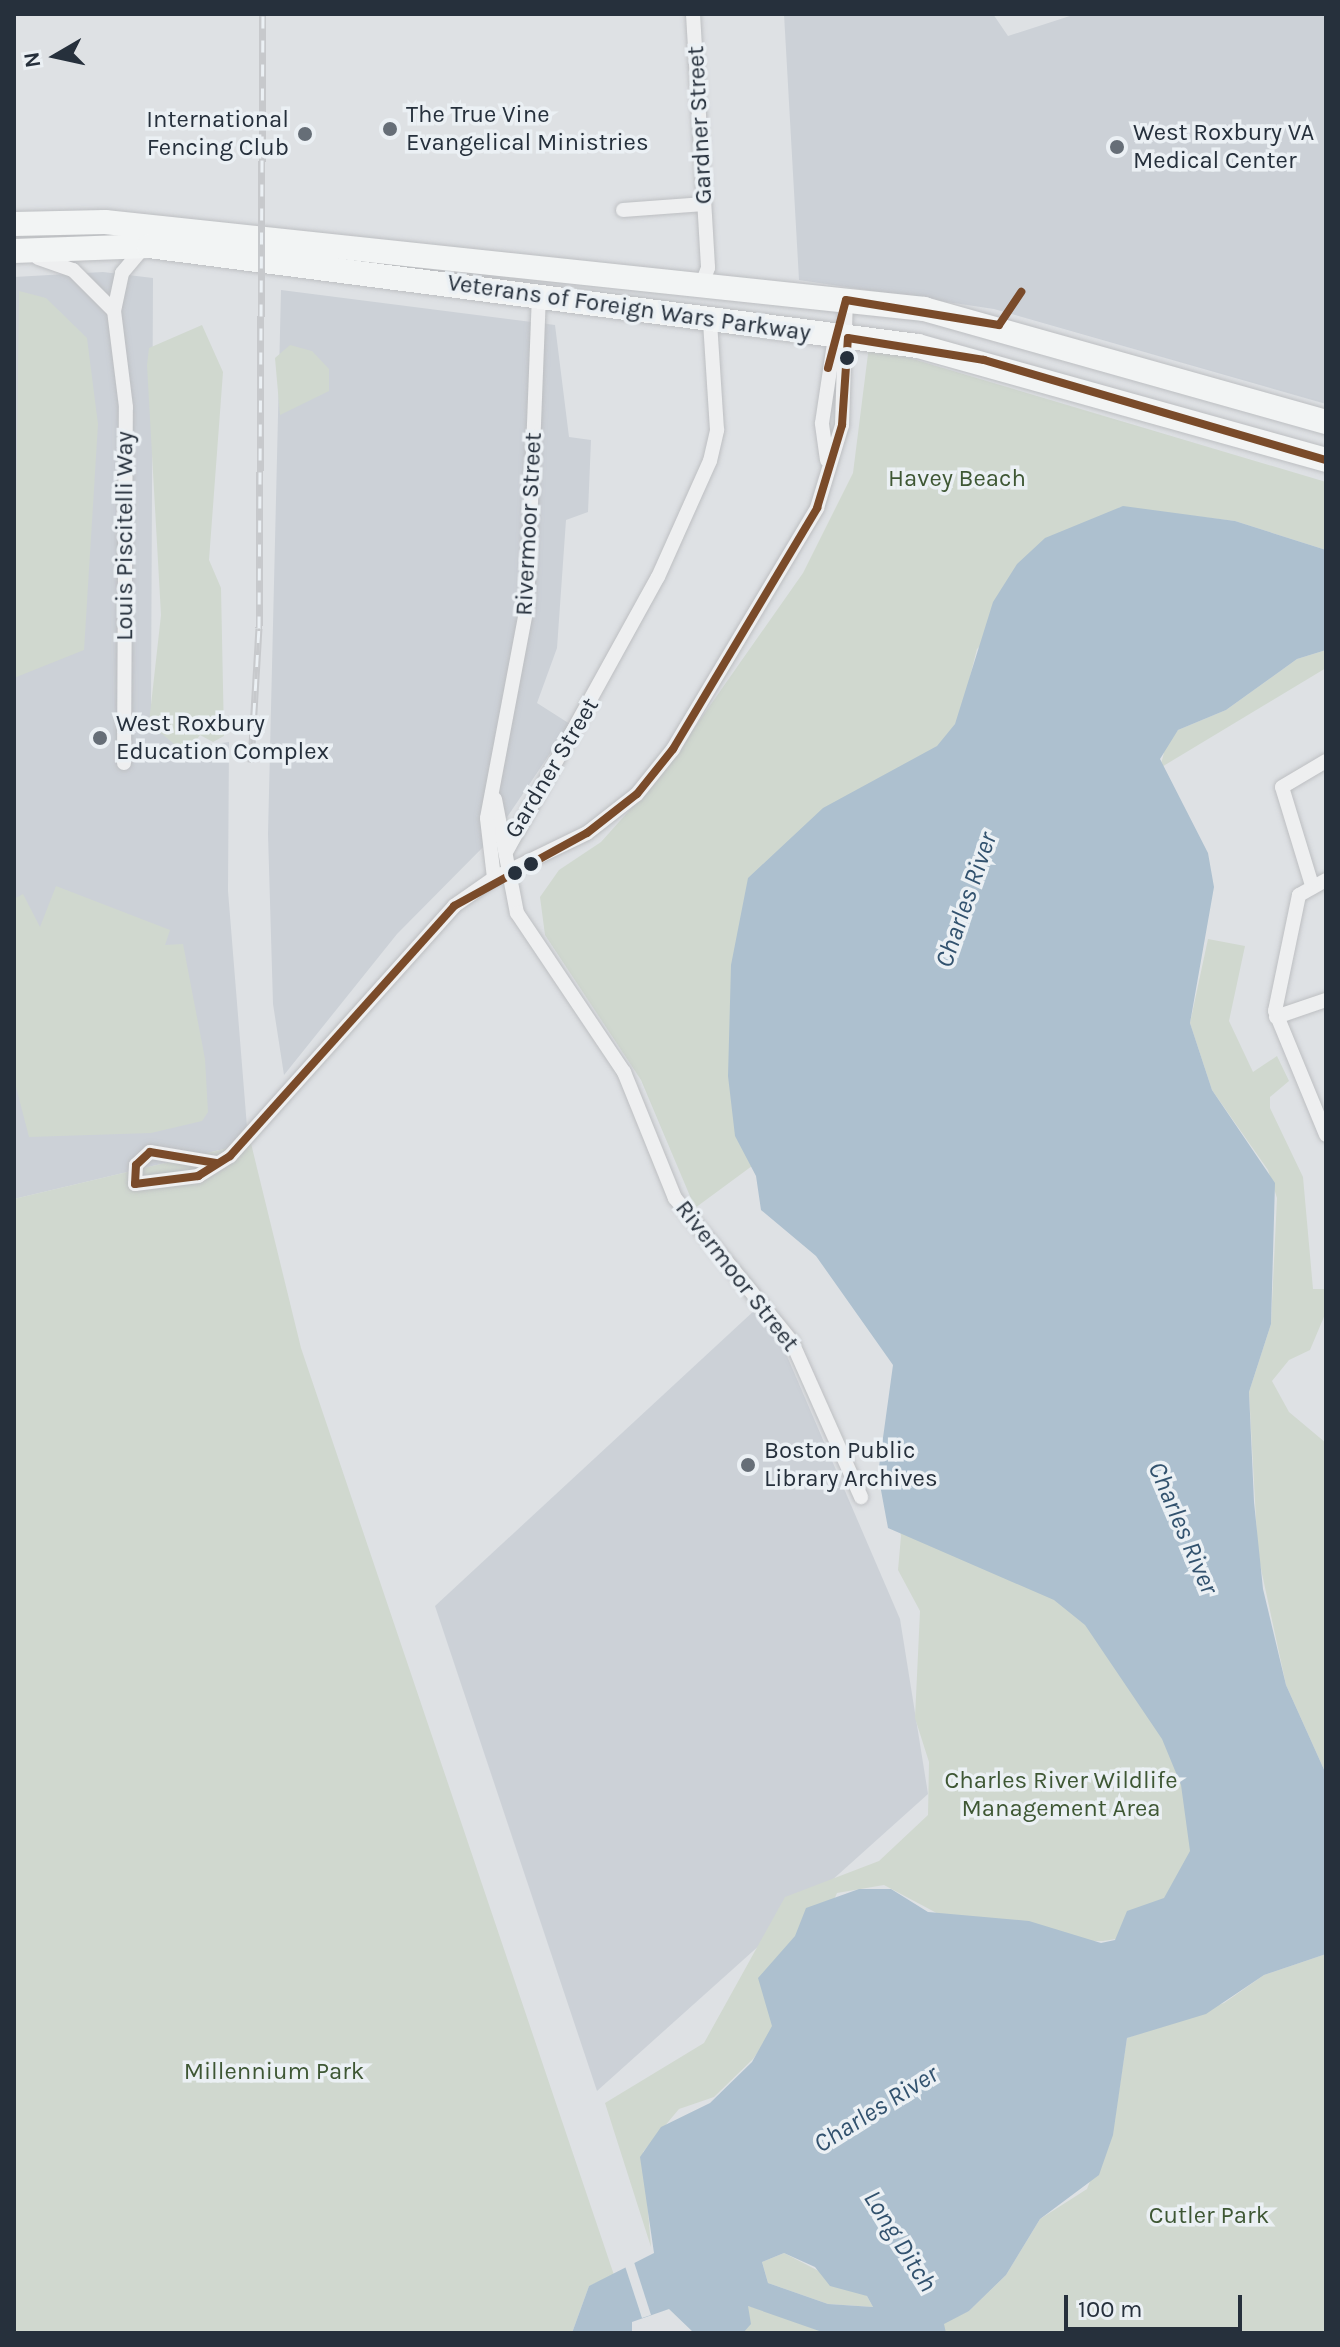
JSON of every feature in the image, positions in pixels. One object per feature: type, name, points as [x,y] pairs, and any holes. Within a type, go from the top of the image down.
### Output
[{"type":"highway","name":"Veterans of Foreign Wars Parkway","points":[[14,224],[105,222],[846,300],[989,323],[1326,422]]},
{"type":"highway","name":"Veterans of Foreign Wars Parkway","points":[[14,252],[145,246],[539,294],[710,323],[841,337],[984,360],[1326,460]]},
{"type":"street","name":"Gardner Street","points":[[693,14],[704,204],[702,284]]},
{"type":"street","points":[[623,210],[704,204]]},
{"type":"street","name":"Louis Piscitelli Way","points":[[124,763],[126,407],[114,311],[122,273],[145,246]]},
{"type":"street","points":[[14,252],[73,270],[114,311]]},
{"type":"street","name":"Rivermoor Street","points":[[539,294],[527,606],[495,799],[500,875],[517,913],[624,1072],[675,1198],[792,1342],[861,1497]]},
{"type":"street","points":[[216,1163],[150,1152],[136,1165],[135,1184],[198,1176],[216,1163],[257,1131],[395,967],[454,906],[500,875],[587,833],[637,794],[673,749],[796,553],[842,425],[841,337],[846,300]]},
{"type":"street","name":"Gardner Street","points":[[500,875],[507,838],[573,739],[710,461],[717,430],[710,323]]},
{"type":"street","points":[[1326,761],[1282,787],[1318,881],[1297,901],[1276,1017],[1326,1135]]},
{"type":"street","points":[[1276,1017],[1326,1000]]},
{"type":"shaded area","points":[[784,14],[993,14],[1008,36],[1076,14],[1326,14],[1326,404],[994,309],[799,280]]},
{"type":"shaded area","name":"West Roxbury Education Complex","points":[[103,272],[153,278],[151,704],[199,746],[229,742],[228,891],[247,1127],[228,1148],[14,1199],[14,277]]},
{"type":"shaded area","points":[[281,290],[555,325],[569,437],[591,440],[588,512],[566,520],[557,648],[537,703],[570,724],[495,835],[397,934],[284,1075],[273,1004],[268,834]]},
{"type":"shaded area","points":[[756,1309],[787,1356],[900,1619],[928,1794],[597,2091],[435,1606]]},
{"type":"green space","points":[[19,291],[46,298],[87,338],[98,424],[84,650],[14,678]]},
{"type":"green space","points":[[202,325],[223,372],[209,560],[221,588],[224,736],[213,742],[200,735],[186,754],[149,723],[161,615],[147,365],[149,348]]},
{"type":"green space","points":[[290,345],[312,351],[329,369],[329,391],[280,415],[275,358]]},
{"type":"green space","name":"Havey Beach","points":[[869,346],[1326,482],[1326,550],[1235,521],[1120,507],[977,649],[958,725],[940,746],[914,759],[752,1166],[695,1208],[641,1080],[545,935],[540,897],[559,870],[601,842],[662,774],[803,573],[853,473]]},
{"type":"green space","points":[[1326,650],[1326,668],[1160,768],[1167,741],[1178,730],[1226,710],[1297,659]]},
{"type":"green space","points":[[56,886],[170,930],[165,945],[183,944],[205,1059],[208,1112],[202,1121],[151,1133],[29,1137],[14,1079],[14,899],[23,894],[40,927]]},
{"type":"green space","points":[[1208,939],[1245,946],[1229,1021],[1253,1072],[1277,1056],[1289,1081],[1270,1097],[1270,1108],[1303,1177],[1313,1289],[1326,1289],[1326,1312],[1310,1350],[1289,1360],[1272,1381],[1289,1412],[1326,1443],[1326,1774],[1286,1685],[1258,1555],[1249,1392],[1271,1324],[1277,1198],[1268,1170],[1212,1090],[1190,1023]]},
{"type":"green space","name":"Millennium Park","points":[[247,1127],[301,1348],[614,2275],[589,2286],[572,2333],[14,2333],[14,1199],[228,1148]]},
{"type":"green space","name":"Charles River Wildlife Management Area","points":[[888,1463],[1057,1585],[1190,1750],[1191,1877],[1116,1939],[1103,1941],[993,1943],[884,1885],[837,1893],[778,2024],[753,2059],[714,2097],[679,2109],[643,2152],[651,2247],[605,2103],[704,2043],[785,1897],[879,1861],[928,1815],[929,1762],[915,1718],[920,1611],[898,1570],[901,1536]]},
{"type":"green space","name":"Cutler Park","points":[[1326,1954],[1326,2333],[918,2333],[969,2311],[1006,2275],[1040,2219],[1087,2189],[1115,2117],[1127,2038],[1224,2003],[1264,1975]]},
{"type":"green space","points":[[784,2253],[867,2296],[873,2307],[828,2304],[768,2283],[762,2262]]},
{"type":"green space","points":[[748,2306],[798,2319],[825,2333],[743,2333]]},
{"type":"water","points":[[1123,506],[1235,521],[1326,550],[1326,650],[1297,659],[1226,710],[1178,730],[1160,759],[1208,853],[1214,887],[1190,1023],[1212,1090],[1275,1183],[1271,1324],[1249,1392],[1254,1502],[1263,1589],[1286,1685],[1326,1774],[1326,1954],[1264,1975],[1206,2014],[1127,2038],[1113,2135],[1099,2175],[1040,2219],[1006,2275],[969,2311],[944,2324],[946,2333],[825,2333],[748,2306],[751,2324],[743,2333],[694,2333],[669,2309],[632,2322],[632,2333],[572,2333],[589,2286],[654,2253],[640,2157],[661,2127],[710,2103],[752,2062],[772,2026],[758,1978],[795,1936],[806,1908],[859,1889],[891,1889],[928,1912],[1029,1921],[1101,1943],[1115,1940],[1127,1911],[1164,1898],[1190,1851],[1181,1785],[1162,1739],[1085,1625],[1054,1600],[888,1528],[878,1474],[893,1365],[816,1256],[761,1210],[756,1176],[735,1136],[728,1076],[731,965],[748,878],[823,808],[937,746],[955,724],[993,602],[1017,564],[1045,538]],"holes":[[[784,2253],[815,2267],[830,2286],[867,2296],[873,2307],[828,2304],[768,2283],[762,2262]]]},
{"type":"pier","points":[[633,2259],[651,2315],[642,2318],[624,2263]]},
{"type":"railway","points":[[251,762],[259,628],[263,14]]},
{"type":"transit line","points":[[828,368],[846,300],[999,325],[1021,292]]},
{"type":"transit line","points":[[216,1163],[150,1152],[136,1165],[135,1184],[198,1176],[230,1156],[454,906],[587,833],[637,794],[673,749],[817,508],[842,425],[848,338],[984,360],[1326,460]]},
{"type":"place","name":"The True Vine Evangelical Ministries","points":[[390,129]]},
{"type":"place","name":"International Fencing Club","points":[[305,134]]},
{"type":"place","name":"West Roxbury VA Medical Center","points":[[1117,147]]},
{"type":"place","name":"West Roxbury Education Complex","points":[[100,738]]},
{"type":"place","name":"Boston Public Library Archives","points":[[748,1465]]},
{"type":"water label","name":"Charles River","points":[[966,900]]},
{"type":"water label","name":"Charles River","points":[[1183,1528]]},
{"type":"water label","name":"Charles River","points":[[876,2109]]},
{"type":"water label","name":"Long Ditch","points":[[900,2241]]}]
